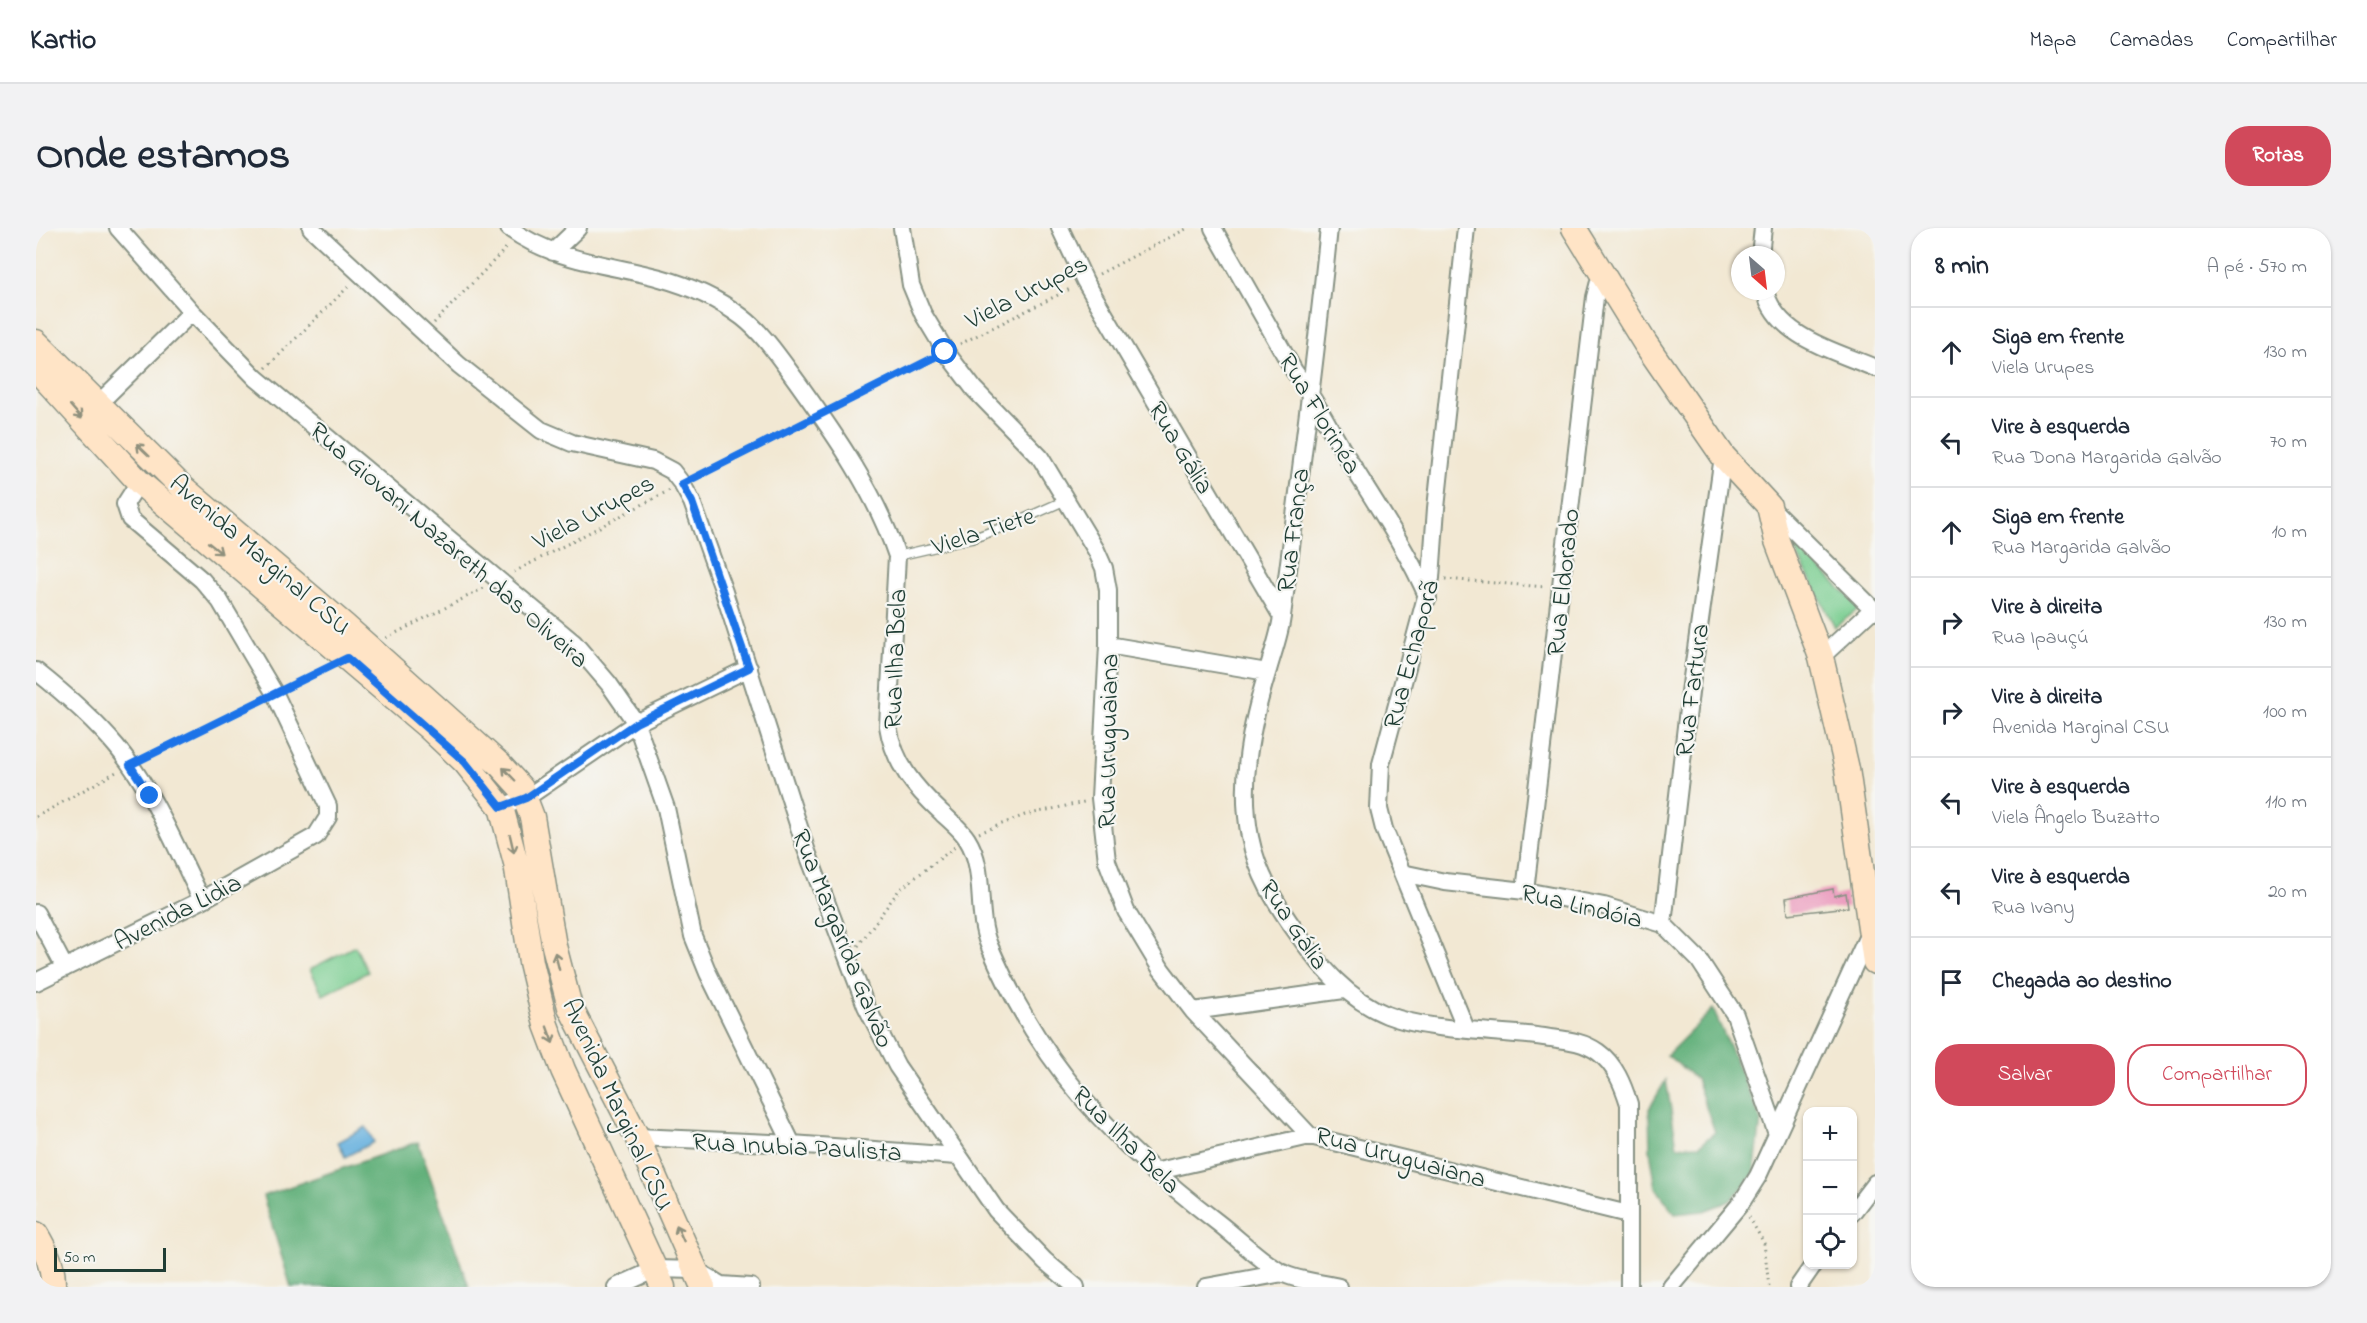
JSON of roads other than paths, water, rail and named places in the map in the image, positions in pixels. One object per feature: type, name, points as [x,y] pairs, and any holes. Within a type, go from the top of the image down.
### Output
[{"type":"main road","points":[[1574,228],[1601,274],[1723,456],[1769,506],[1777,541],[1821,657],[1847,769],[1875,962]]},
{"type":"main road","name":"Avenida Marginal CSU","points":[[36,342],[97,405],[358,652],[465,762],[501,807],[516,863],[531,962],[546,1024],[563,1070],[679,1277]]},
{"type":"main road","name":"Avenida Marginal CSU","points":[[36,369],[139,482],[500,765],[521,788],[526,798],[538,843],[554,946],[570,1007],[637,1137],[679,1277]]},
{"type":"main road","points":[[36,1234],[50,1263],[53,1287]]},
{"type":"street","name":"Rua Giovani Nazareth das Oliveira","points":[[118,228],[192,312],[256,378],[574,643],[609,684],[636,723],[666,808],[693,936],[708,973],[792,1144]]},
{"type":"street","name":"Rua Margarida Galvão","points":[[311,228],[459,365],[541,430],[572,443],[654,462],[672,471],[682,484],[692,502],[740,640],[806,849],[866,1006],[897,1066],[996,1210],[1045,1261],[1076,1287]]},
{"type":"street","points":[[553,252],[578,228]]},
{"type":"street","name":"Rua Uruguaiana","points":[[902,228],[911,285],[923,314],[945,352],[974,389],[1040,457],[1096,550],[1104,568],[1108,590],[1108,645],[1100,798],[1107,861],[1126,910],[1161,969],[1193,1011],[1310,1136],[1628,1214]]},
{"type":"street","name":"Rua Gália","points":[[1060,228],[1085,281],[1282,617],[1246,758],[1245,791],[1250,837],[1257,866],[1279,908],[1330,977],[1344,990],[1387,1015],[1421,1024],[1575,1041],[1599,1053],[1611,1065],[1623,1085],[1629,1104],[1629,1287]]},
{"type":"street","name":"Rua Florinéa","points":[[1213,228],[1294,371],[1311,393],[1415,569],[1428,598]]},
{"type":"street","name":"Rua França","points":[[1282,617],[1288,556],[1311,393],[1329,228]]},
{"type":"street","name":"Rua Echaporã","points":[[1466,228],[1428,598],[1411,646],[1378,787],[1379,809],[1384,828],[1466,1029]]},
{"type":"street","points":[[1761,246],[1763,228]]},
{"type":"street","name":"Rua Ilha Bela","points":[[514,231],[553,252],[660,278],[705,293],[742,317],[772,347],[821,416],[874,503],[897,556],[888,726],[890,740],[898,761],[913,785],[967,838],[976,865],[983,927],[989,944],[1030,1026],[1078,1096],[1154,1172],[1283,1273],[1339,1287]]},
{"type":"street","name":"Rua Eldorado","points":[[1525,891],[1595,297],[1601,274]]},
{"type":"street","points":[[1770,300],[1777,315],[1786,325],[1809,340],[1875,368]]},
{"type":"street","points":[[97,405],[192,312]]},
{"type":"street","name":"Rua Fartura","points":[[1663,924],[1690,692],[1723,456]]},
{"type":"street","name":"Avenida Lidia","points":[[36,982],[202,900],[316,836],[328,817],[328,806],[275,694],[220,601],[202,580],[130,519],[125,504],[139,482]]},
{"type":"street","points":[[1769,506],[1874,610],[1821,657]]},
{"type":"street","points":[[1108,645],[1267,672]]},
{"type":"street","points":[[501,807],[526,798],[636,723],[749,668]]},
{"type":"street","points":[[36,671],[103,731],[130,765],[150,796],[202,900]]},
{"type":"street","name":"Rua Lindóia","points":[[1402,873],[1445,882],[1525,891],[1604,906],[1663,924],[1700,960],[1735,1015],[1777,1134]]},
{"type":"street","points":[[36,913],[65,968]]},
{"type":"street","points":[[1671,1287],[1741,1203],[1758,1176],[1799,1081],[1871,929]]},
{"type":"street","points":[[1193,1011],[1344,990]]},
{"type":"street","points":[[1154,1172],[1310,1136]]},
{"type":"street","name":"Rua Inubia Paulista","points":[[637,1137],[792,1144],[957,1156]]},
{"type":"street","points":[[1857,1206],[1875,1183]]},
{"type":"street","points":[[1798,1287],[1811,1269]]},
{"type":"street","points":[[1206,1287],[1283,1273]]},
{"type":"street","points":[[616,1287],[679,1277],[721,1285],[751,1287]]},
{"type":"lane","name":"Viela Tiete","points":[[897,556],[970,539],[1012,525],[1066,500]]},
{"type":"water","points":[[366,1127],[374,1142],[345,1157],[338,1142]]}]
